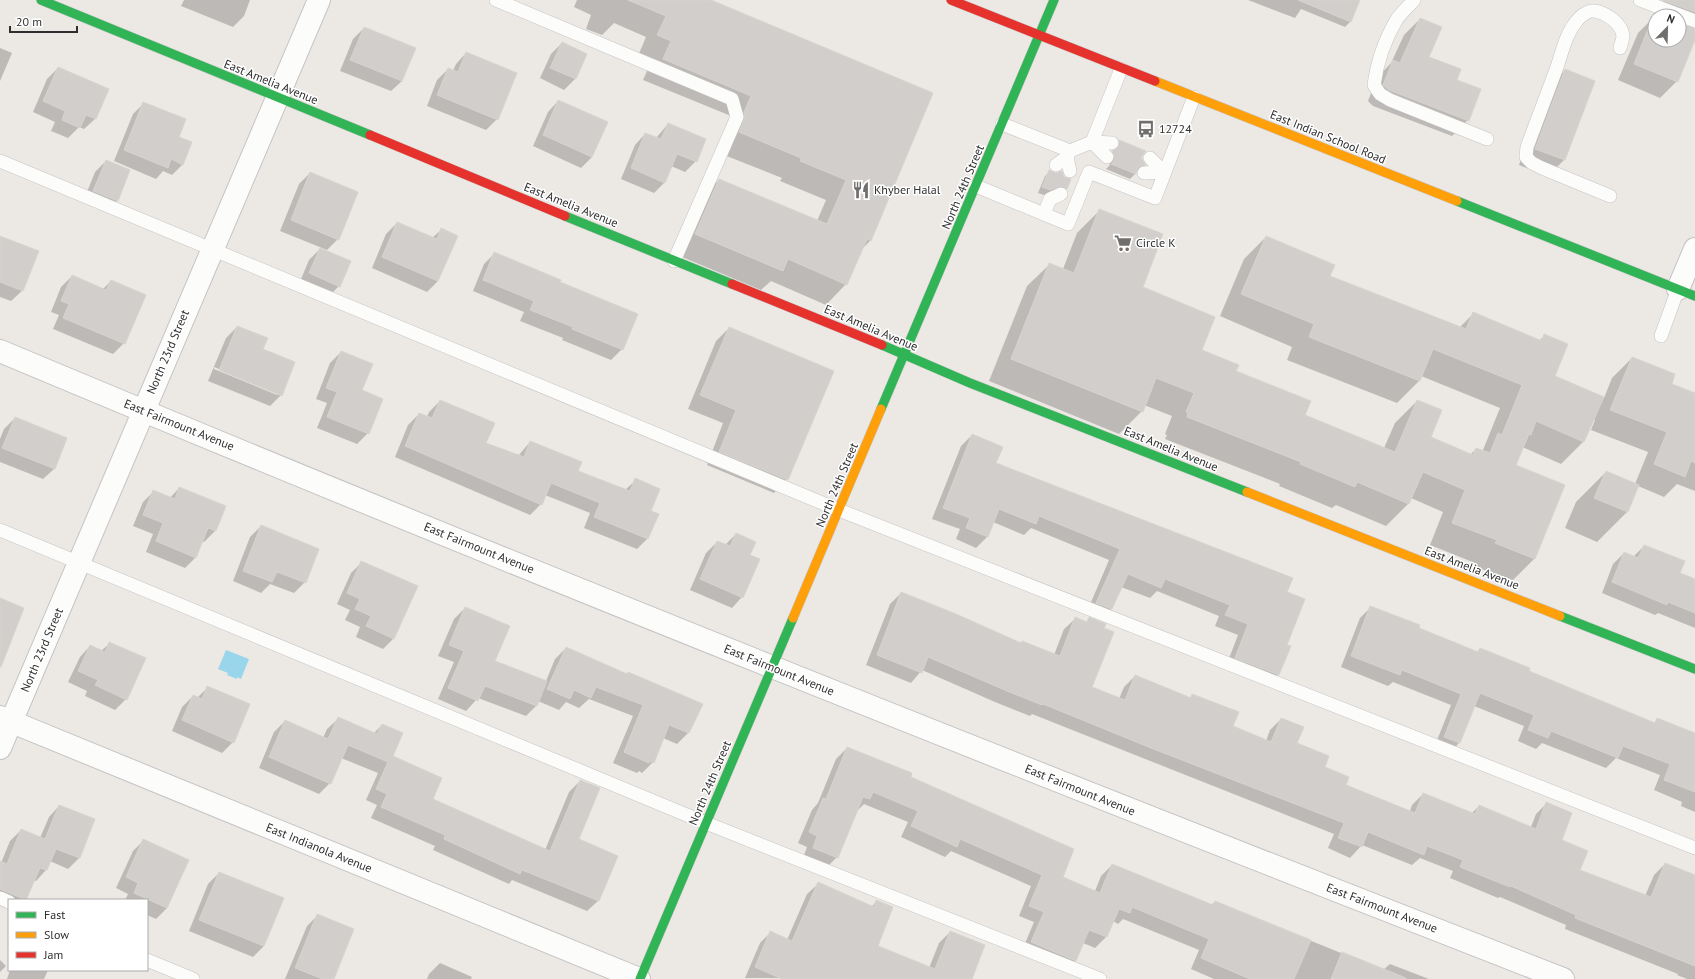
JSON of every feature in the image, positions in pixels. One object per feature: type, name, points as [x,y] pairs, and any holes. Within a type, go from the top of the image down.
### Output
[{"type":"main road","name":"East Amelia Avenue","points":[[41,0],[905,355],[984,389],[1695,669]]},
{"type":"main road","name":"East Indian School Road","points":[[952,0],[1686,293]]},
{"type":"main road","name":"North 24th Street","points":[[640,979],[1054,0]]},
{"type":"street","name":"North 23rd Street","points":[[0,748],[6,719],[79,562],[319,0]]},
{"type":"street","points":[[1686,293],[1695,249]]},
{"type":"street","name":"East Fairmount Avenue","points":[[0,350],[143,411],[772,668],[1562,979]]},
{"type":"street","name":"East Indianola Avenue","points":[[6,719],[640,979]]},
{"type":"lane","points":[[496,0],[732,99],[738,117],[674,261]]},
{"type":"lane","points":[[1414,0],[1398,19],[1387,41],[1376,71],[1374,85],[1380,94],[1390,100],[1487,139]]},
{"type":"lane","points":[[1640,0],[1695,22]]},
{"type":"lane","points":[[1610,196],[1532,163],[1526,157],[1527,147],[1567,39],[1576,22],[1583,15],[1591,11],[1599,12],[1607,16],[1616,22],[1621,29],[1623,36],[1620,48]]},
{"type":"lane","points":[[1092,142],[1122,69]]},
{"type":"lane","points":[[976,186],[1068,224],[1089,172],[1155,198],[1194,97]]},
{"type":"lane","points":[[1002,124],[1068,154]]},
{"type":"lane","points":[[1092,142],[1107,157]]},
{"type":"lane","points":[[1056,166],[1068,154],[1092,142],[1112,143]]},
{"type":"lane","points":[[1068,154],[1070,171]]},
{"type":"lane","points":[[1150,158],[1164,172]]},
{"type":"lane","points":[[0,161],[839,510],[1695,848]]},
{"type":"lane","points":[[1144,173],[1164,172]]},
{"type":"lane","points":[[1044,214],[1053,194]]},
{"type":"lane","points":[[1661,336],[1686,293]]},
{"type":"lane","points":[[0,530],[706,823],[1100,979]]},
{"type":"lane","points":[[148,960],[193,979]]},
{"type":"water","points":[[226,650],[249,659],[241,679],[227,675],[228,673],[218,669]]},
{"type":"building","points":[[628,0],[711,0],[933,93],[871,241],[867,239],[847,285],[788,259],[783,271],[695,234],[719,179],[827,224],[846,180],[800,161],[801,158],[739,132],[744,120],[744,112],[751,96],[663,59],[671,41],[657,35],[666,16]]},
{"type":"building","points":[[1298,0],[1360,0],[1351,22]]},
{"type":"building","points":[[1662,0],[1695,0],[1695,12]]},
{"type":"building","points":[[1420,18],[1442,27],[1429,57],[1461,69],[1457,80],[1481,89],[1469,121],[1389,90],[1383,85],[1393,60],[1400,63]]},
{"type":"building","points":[[1687,26],[1695,29],[1695,40],[1678,82],[1634,64],[1647,32],[1647,48],[1687,48]]},
{"type":"building","points":[[364,27],[416,48],[402,81],[350,60]]},
{"type":"building","points":[[562,42],[587,54],[576,79],[550,68]]},
{"type":"building","points":[[466,52],[517,73],[498,120],[437,95],[448,68],[458,72]]},
{"type":"building","points":[[58,67],[109,89],[96,119],[86,115],[80,128],[62,120],[65,111],[43,101]]},
{"type":"building","points":[[1565,69],[1595,81],[1565,160],[1535,149]]},
{"type":"building","points":[[558,100],[608,122],[592,157],[543,135]]},
{"type":"building","points":[[143,102],[186,119],[179,137],[192,142],[183,165],[171,159],[168,168],[124,150]]},
{"type":"building","points":[[668,123],[706,139],[697,162],[677,154],[665,183],[631,168],[645,133],[661,139]]},
{"type":"building","points":[[1119,140],[1146,151],[1142,156],[1142,160],[1146,165],[1139,167],[1136,174],[1111,164],[1115,159],[1112,151],[1118,148]]},
{"type":"building","points":[[106,160],[130,170],[118,201],[93,191]]},
{"type":"building","points":[[1049,170],[1056,173],[1062,171],[1064,177],[1071,179],[1067,189],[1061,186],[1050,190],[1042,187]]},
{"type":"building","points":[[310,172],[358,192],[339,240],[291,220]]},
{"type":"building","points":[[1099,209],[1163,234],[1143,287],[1215,317],[1202,350],[1239,365],[1236,371],[1311,401],[1305,415],[1395,452],[1417,400],[1442,410],[1431,437],[1473,455],[1476,448],[1490,453],[1498,433],[1502,435],[1522,385],[1433,349],[1420,381],[1309,337],[1314,324],[1241,294],[1266,236],[1335,265],[1330,276],[1466,329],[1473,312],[1542,341],[1544,334],[1568,344],[1555,376],[1604,397],[1584,442],[1536,421],[1531,435],[1529,434],[1516,465],[1565,485],[1535,559],[1495,543],[1497,540],[1452,523],[1465,490],[1423,472],[1409,504],[1357,482],[1355,487],[1300,464],[1301,462],[1187,417],[1188,413],[1186,412],[1194,393],[1156,378],[1143,412],[1011,359],[1049,263],[1074,273]]},
{"type":"building","points":[[397,222],[437,239],[441,228],[458,236],[438,281],[382,257]]},
{"type":"building","points":[[0,236],[39,251],[23,291],[0,282]]},
{"type":"building","points":[[320,248],[351,261],[340,287],[309,273]]},
{"type":"building","points":[[494,252],[561,280],[560,282],[638,314],[623,350],[572,329],[573,327],[530,310],[534,301],[483,280]]},
{"type":"building","points":[[72,275],[106,290],[111,280],[146,295],[125,344],[63,318],[69,304],[61,301]]},
{"type":"building","points":[[237,326],[268,338],[263,349],[295,362],[282,396],[219,370]]},
{"type":"building","points":[[729,327],[834,371],[788,480],[719,452],[736,410],[700,395]]},
{"type":"building","points":[[341,351],[373,364],[362,390],[383,399],[369,434],[327,417],[337,392],[326,388]]},
{"type":"building","points":[[1632,357],[1675,374],[1672,384],[1695,393],[1695,463],[1691,461],[1685,477],[1654,464],[1667,432],[1610,410]]},
{"type":"building","points":[[440,400],[495,423],[486,443],[524,457],[530,441],[582,462],[578,471],[630,491],[635,478],[660,489],[651,511],[659,514],[648,539],[594,517],[600,503],[551,483],[542,505],[405,446],[419,413],[432,418]]},
{"type":"building","points":[[15,417],[67,438],[55,469],[2,448]]},
{"type":"building","points":[[972,434],[1003,447],[996,463],[1293,578],[1287,592],[1305,599],[1287,645],[1291,646],[1279,675],[1235,658],[1248,624],[1225,615],[1230,605],[1165,579],[1161,588],[1128,574],[1112,609],[1096,603],[1120,549],[1039,516],[1036,524],[999,509],[988,537],[966,528],[970,518],[943,508]]},
{"type":"building","points":[[1606,471],[1639,485],[1628,512],[1594,498]]},
{"type":"building","points":[[179,487],[226,506],[216,531],[208,528],[196,558],[156,541],[163,523],[143,515],[153,490],[175,499]]},
{"type":"building","points":[[261,525],[319,549],[306,583],[277,572],[272,582],[243,571]]},
{"type":"building","points":[[736,533],[756,542],[750,555],[760,559],[743,598],[700,579],[717,541],[730,546]]},
{"type":"building","points":[[1644,545],[1685,561],[1680,573],[1695,579],[1695,613],[1668,602],[1667,605],[1612,582],[1624,552],[1638,558]]},
{"type":"building","points":[[361,561],[418,586],[394,639],[366,626],[371,616],[355,609],[360,599],[347,593]]},
{"type":"building","points":[[901,592],[956,614],[1021,643],[1022,641],[1060,656],[1075,617],[1087,622],[1089,617],[1106,624],[1104,628],[1114,632],[1092,687],[1125,700],[1135,675],[1191,698],[1192,694],[1239,712],[1233,726],[1271,742],[1281,718],[1304,727],[1297,743],[1329,756],[1325,767],[1349,777],[1346,785],[1415,813],[1423,793],[1475,814],[1479,805],[1536,829],[1546,802],[1572,813],[1562,840],[1588,851],[1580,870],[1651,897],[1665,863],[1695,875],[1695,966],[1575,918],[1576,915],[1511,886],[1510,887],[1460,867],[1463,860],[1427,846],[1424,855],[1368,832],[1362,847],[1338,838],[1344,823],[1151,748],[1043,704],[1042,705],[928,657],[922,673],[877,655]]},
{"type":"building","points":[[0,598],[24,608],[1,667],[0,667]]},
{"type":"building","points":[[1370,606],[1420,625],[1419,628],[1478,652],[1480,648],[1530,668],[1529,671],[1655,723],[1657,718],[1695,733],[1695,792],[1664,780],[1670,764],[1623,746],[1618,758],[1551,731],[1548,738],[1528,730],[1534,715],[1480,693],[1460,743],[1444,737],[1461,694],[1402,670],[1400,675],[1351,656]]},
{"type":"building","points":[[465,607],[510,626],[495,661],[547,681],[537,706],[485,686],[478,701],[448,688],[464,651],[449,645]]},
{"type":"building","points":[[109,642],[146,658],[127,700],[95,685],[98,680],[78,671],[90,645],[105,652]]},
{"type":"building","points":[[566,647],[627,674],[628,672],[703,704],[689,733],[669,725],[654,763],[650,761],[649,763],[624,752],[643,705],[596,687],[591,698],[574,690],[570,699],[547,689]]},
{"type":"building","points":[[207,686],[250,704],[234,743],[182,720],[193,695],[202,699]]},
{"type":"building","points":[[338,717],[377,734],[382,724],[403,733],[393,756],[442,778],[433,799],[550,851],[580,780],[600,788],[579,839],[618,856],[599,901],[522,870],[520,874],[444,839],[445,835],[381,807],[387,794],[376,789],[388,762],[348,745],[331,784],[269,757],[285,720],[328,739]]},
{"type":"building","points":[[847,747],[912,773],[911,777],[1074,849],[1063,877],[1100,893],[1112,864],[1213,905],[1215,901],[1311,940],[1294,979],[1250,979],[1201,958],[1209,939],[1132,907],[1130,913],[1119,909],[1107,937],[1089,930],[1076,961],[1031,942],[1044,912],[1029,906],[1042,875],[960,839],[957,847],[911,826],[918,811],[873,792],[870,799],[863,797],[838,858],[813,848],[817,836],[809,832],[823,798],[826,799]]},
{"type":"building","points":[[59,805],[95,819],[80,858],[56,849],[47,870],[40,868],[26,899],[0,889],[0,861],[7,864],[21,829],[45,839]]},
{"type":"building","points":[[143,839],[189,860],[167,908],[134,893],[138,883],[126,877]]},
{"type":"building","points":[[219,872],[284,898],[264,946],[199,920]]},
{"type":"building","points":[[818,882],[874,907],[876,900],[893,907],[878,946],[935,969],[950,931],[985,945],[972,979],[782,979],[755,967],[770,931],[792,941]]},
{"type":"building","points":[[317,914],[354,929],[334,979],[323,979],[295,968]]},
{"type":"building","points":[[1342,952],[1406,978],[1406,979],[1331,979]]},
{"type":"traffic: fast","points":[[41,0],[370,135]]},
{"type":"traffic: fast","points":[[881,409],[1054,0]]},
{"type":"traffic: fast","points":[[1457,201],[1695,296]]},
{"type":"traffic: fast","points":[[565,216],[732,284]]},
{"type":"traffic: fast","points":[[882,345],[970,383],[1247,492]]},
{"type":"traffic: fast","points":[[1560,616],[1695,669]]},
{"type":"traffic: fast","points":[[640,979],[793,618]]},
{"type":"traffic: slow","points":[[1155,81],[1457,201]]},
{"type":"traffic: slow","points":[[793,618],[881,409]]},
{"type":"traffic: slow","points":[[1247,492],[1560,616]]},
{"type":"traffic: jam","points":[[951,0],[1155,81]]},
{"type":"traffic: jam","points":[[370,135],[565,216]]},
{"type":"traffic: jam","points":[[732,284],[882,345]]},
{"type":"place","name":"12724","points":[[1146,129]]},
{"type":"place","name":"Khyber Halal","points":[[861,190]]},
{"type":"place","name":"Circle K","points":[[1123,243]]}]
